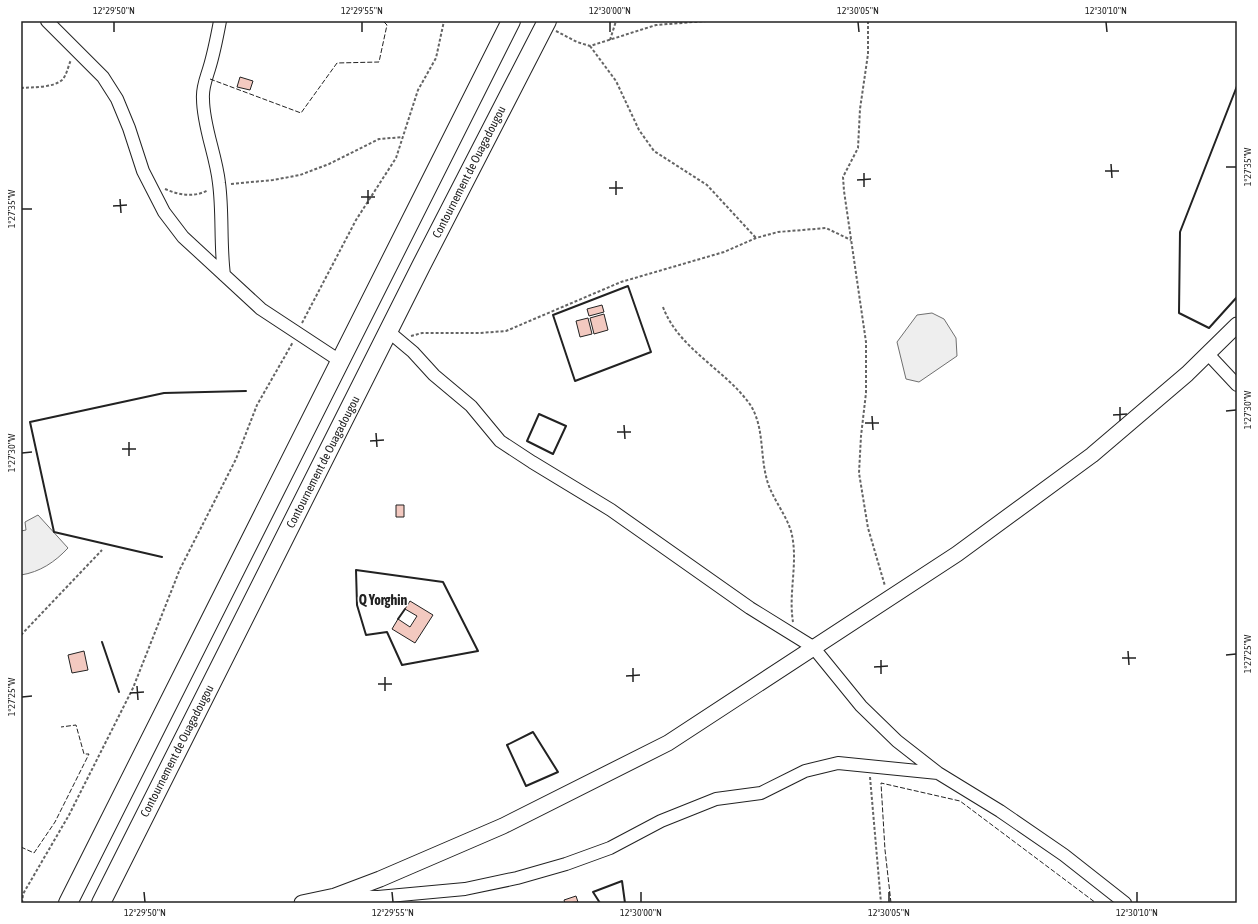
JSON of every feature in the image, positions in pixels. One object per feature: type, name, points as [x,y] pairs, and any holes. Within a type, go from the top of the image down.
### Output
[{"type":"highway","points":[[68,903],[511,21]]},
{"type":"highway","name":"Contournement de Ouagadougou","points":[[101,903],[394,336],[543,22]]},
{"type":"main road","points":[[302,903],[335,896],[380,879],[503,826],[668,743],[956,554],[1092,455],[1188,374],[1237,325]]},
{"type":"street","points":[[47,21],[75,47],[103,77],[117,99],[130,128],[143,171],[164,212],[183,237],[261,309],[340,361]]},
{"type":"street","points":[[220,21],[217,39],[205,81],[203,98],[204,116],[219,184],[221,247],[224,275]]},
{"type":"street","points":[[394,336],[434,375],[471,406],[500,440],[532,462],[611,510],[750,608],[813,647],[861,706],[897,741],[938,773],[1000,811],[1064,855],[1125,903]]},
{"type":"street","points":[[1208,354],[1237,385]]},
{"type":"street","points":[[335,896],[378,897],[465,889],[518,878],[566,864],[610,848],[661,821],[716,799],[761,793],[805,772],[838,763],[938,773]]},
{"type":"path","points":[[22,903],[23,894],[69,815],[133,688],[180,569],[236,459],[257,405],[297,334],[356,220],[396,158],[418,90],[436,58],[444,21]]},
{"type":"path","points":[[610,40],[616,21]]},
{"type":"path","points":[[543,22],[576,42],[590,46],[656,25],[706,21]]},
{"type":"path","points":[[868,21],[868,54],[860,109],[858,148],[843,177],[866,342],[866,393],[861,436],[859,474],[868,528],[888,598]]},
{"type":"path","points":[[590,46],[616,81],[639,130],[654,151],[707,185],[756,238]]},
{"type":"path","points":[[21,88],[56,84],[62,80],[75,47]]},
{"type":"path","points":[[150,183],[180,195],[201,194],[219,184],[273,180],[300,175],[329,164],[379,139],[403,137]]},
{"type":"path","points":[[394,336],[422,333],[479,334],[506,331],[621,282],[724,252],[756,238],[778,232],[826,228],[851,240]]},
{"type":"path","points":[[663,307],[668,320],[683,339],[730,381],[750,404],[760,428],[761,453],[766,478],[791,531],[794,560],[793,618],[796,637]]},
{"type":"path","points":[[21,635],[102,550]]},
{"type":"path","points":[[869,766],[881,903]]},
{"type":"shaded area","points":[[932,313],[944,319],[956,338],[957,356],[919,382],[906,379],[897,342],[917,315]]},
{"type":"shaded area","points":[[38,515],[68,548],[47,566],[28,574],[21,575],[21,531],[26,530],[25,522]]},
{"type":"building","points":[[240,77],[253,81],[250,90],[237,87]]},
{"type":"building","points":[[602,305],[604,312],[589,316],[587,309]]},
{"type":"building","points":[[604,314],[608,330],[594,334],[590,318]]},
{"type":"building","points":[[588,318],[592,334],[580,337],[576,321]]},
{"type":"building","points":[[396,505],[404,505],[404,517],[396,517]]},
{"type":"building","points":[[410,601],[433,615],[415,643],[392,629],[398,619],[410,627],[417,616],[405,609]]},
{"type":"building","points":[[84,651],[88,670],[72,673],[68,655]]},
{"type":"building","points":[[576,896],[578,902],[565,903],[564,900]]},
{"type":"fence","points":[[210,79],[301,113],[337,63],[379,62],[387,25],[383,21]]},
{"type":"fence","points":[[21,847],[34,853],[55,822],[89,754],[84,754],[76,725],[61,727]]},
{"type":"fence","points":[[891,903],[885,850],[881,783],[960,801],[1096,903]]},
{"type":"wall","points":[[1237,86],[1180,232],[1179,313],[1209,328],[1237,297]]},
{"type":"wall","points":[[628,286],[651,352],[575,381],[553,315],[628,286]]},
{"type":"wall","points":[[162,557],[54,532],[30,422],[164,393],[246,391]]},
{"type":"wall","points":[[539,414],[566,426],[553,454],[527,441],[539,414]]},
{"type":"wall","points":[[356,570],[443,582],[478,651],[402,665],[387,632],[366,635],[357,605],[356,570]]},
{"type":"wall","points":[[398,619],[405,609]]},
{"type":"wall","points":[[102,642],[119,692]]},
{"type":"wall","points":[[533,732],[558,772],[526,786],[507,745],[533,732]]},
{"type":"wall","points":[[600,903],[593,892],[622,881],[625,903]]},
{"type":"district","name":"Q Yorghin","points":[[383,600]]}]
